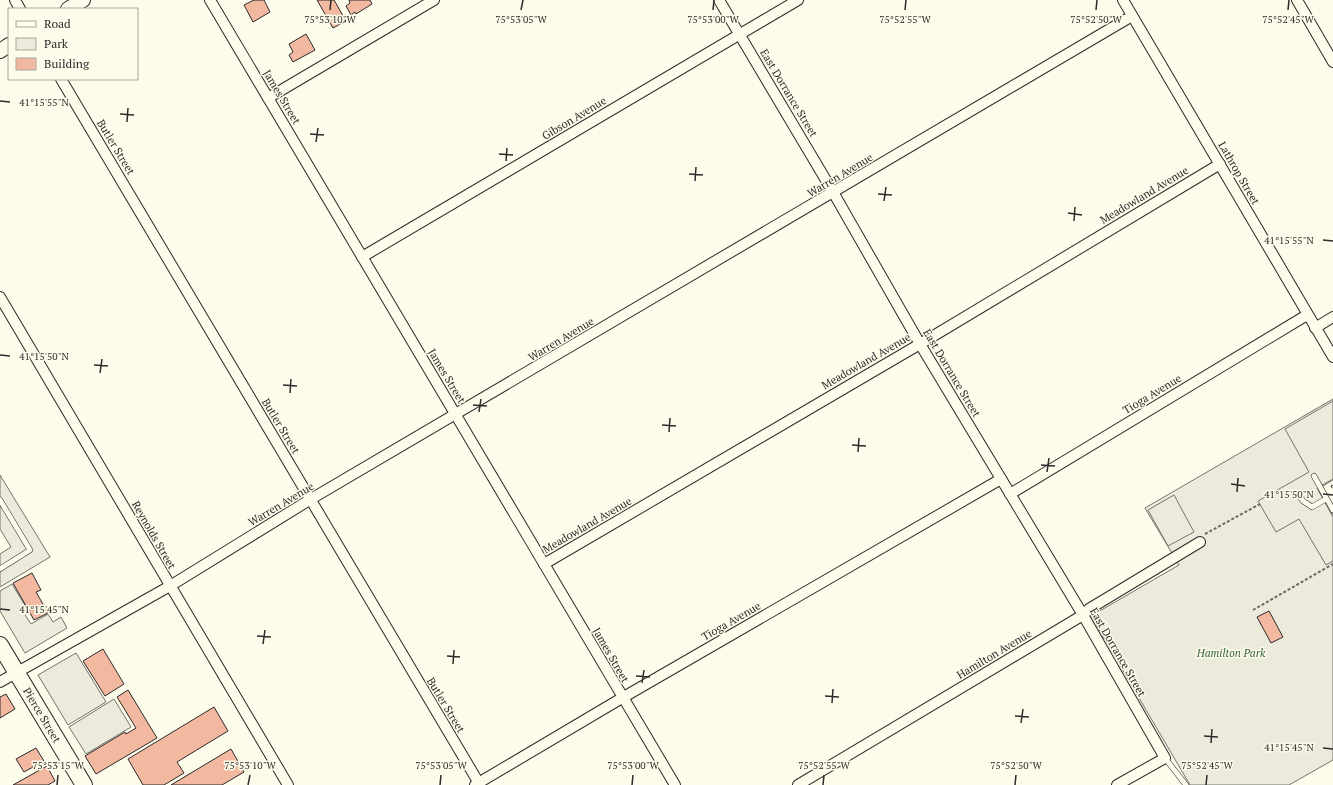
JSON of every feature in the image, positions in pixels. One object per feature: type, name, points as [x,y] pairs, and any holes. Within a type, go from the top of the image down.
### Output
[{"type":"main road","points":[[70,8],[83,0]]},
{"type":"main road","name":"Pierce Street","points":[[0,645],[84,785]]},
{"type":"street","name":"James Street","points":[[210,0],[457,415],[622,698],[675,785]]},
{"type":"street","points":[[268,98],[434,0]]},
{"type":"street","name":"East Dorrance Street","points":[[719,0],[833,192],[920,344],[1083,615],[1165,758]]},
{"type":"street","name":"Gibson Avenue","points":[[362,257],[798,0]]},
{"type":"street","name":"Lathrop Street","points":[[1123,0],[1333,357]]},
{"type":"street","points":[[1297,0],[1333,62]]},
{"type":"street","name":"Warren Avenue","points":[[0,682],[170,586],[311,499],[457,415],[1132,16]]},
{"type":"street","name":"Butler Street","points":[[62,80],[311,499],[478,784]]},
{"type":"street","name":"Meadowland Avenue","points":[[544,564],[920,344],[1220,164]]},
{"type":"street","name":"Reynolds Street","points":[[0,297],[288,785]]},
{"type":"street","name":"Tioga Avenue","points":[[1010,494],[1307,315]]},
{"type":"street","points":[[1315,328],[1333,317]]},
{"type":"street","name":"Tioga Avenue","points":[[478,784],[622,698],[1001,479]]},
{"type":"street","name":"Hamilton Avenue","points":[[798,785],[1083,615],[1089,609],[1200,542]]},
{"type":"street","points":[[1117,785],[1165,758]]},
{"type":"lane","points":[[1314,476],[1333,510]]},
{"type":"lane","points":[[1298,494],[1303,501],[1312,507],[1326,499]]},
{"type":"lane","points":[[0,500],[30,550],[0,569]]},
{"type":"lane","points":[[1165,758],[1186,785]]},
{"type":"path","points":[[1217,527],[1260,504]]},
{"type":"path","points":[[1253,610],[1333,564]]},
{"type":"green space","name":"Hamilton Park","points":[[1333,399],[1333,480],[1318,489],[1333,515],[1333,760],[1289,785],[1190,785],[1091,616],[1179,565],[1145,508]]},
{"type":"shaded area","points":[[1333,401],[1333,479],[1317,488],[1333,517],[1333,561],[1326,565],[1299,519],[1276,532],[1258,501],[1309,472],[1285,429]]},
{"type":"shaded area","points":[[0,475],[50,557],[0,587],[0,554],[11,547],[0,529]]},
{"type":"shaded area","points":[[1174,495],[1194,532],[1168,546],[1148,510]]},
{"type":"shaded area","points":[[12,584],[29,612],[25,615],[31,624],[48,614],[53,622],[61,617],[67,628],[25,653],[0,611],[0,591]]},
{"type":"shaded area","points":[[76,653],[106,702],[68,725],[38,675]]},
{"type":"shaded area","points":[[114,699],[131,727],[86,754],[69,727]]},
{"type":"building","points":[[254,0],[264,0],[270,12],[253,22],[244,5]]},
{"type":"building","points":[[317,0],[334,0],[346,21],[333,28]]},
{"type":"building","points":[[349,0],[370,0],[372,4],[356,14],[355,12],[351,15],[346,6],[350,3]]},
{"type":"building","points":[[306,34],[315,50],[293,62],[289,55],[293,52],[289,44]]},
{"type":"building","points":[[32,573],[41,590],[36,592],[48,613],[34,620],[13,583]]},
{"type":"building","points":[[1269,611],[1283,637],[1271,643],[1257,617]]},
{"type":"building","points":[[103,649],[124,684],[105,696],[83,661]]},
{"type":"building","points":[[128,690],[157,738],[96,774],[85,756],[125,732],[126,734],[136,728],[117,697]]},
{"type":"building","points":[[6,694],[15,709],[0,718],[0,697]]},
{"type":"building","points":[[214,707],[228,731],[177,762],[184,773],[164,785],[143,785],[128,759]]},
{"type":"building","points":[[36,748],[44,761],[24,772],[16,759]]},
{"type":"building","points":[[231,749],[244,772],[222,785],[171,785]]},
{"type":"building","points":[[47,766],[55,781],[48,785],[13,785]]},
{"type":"fence","points":[[1333,485],[1331,486],[1333,489]]}]
